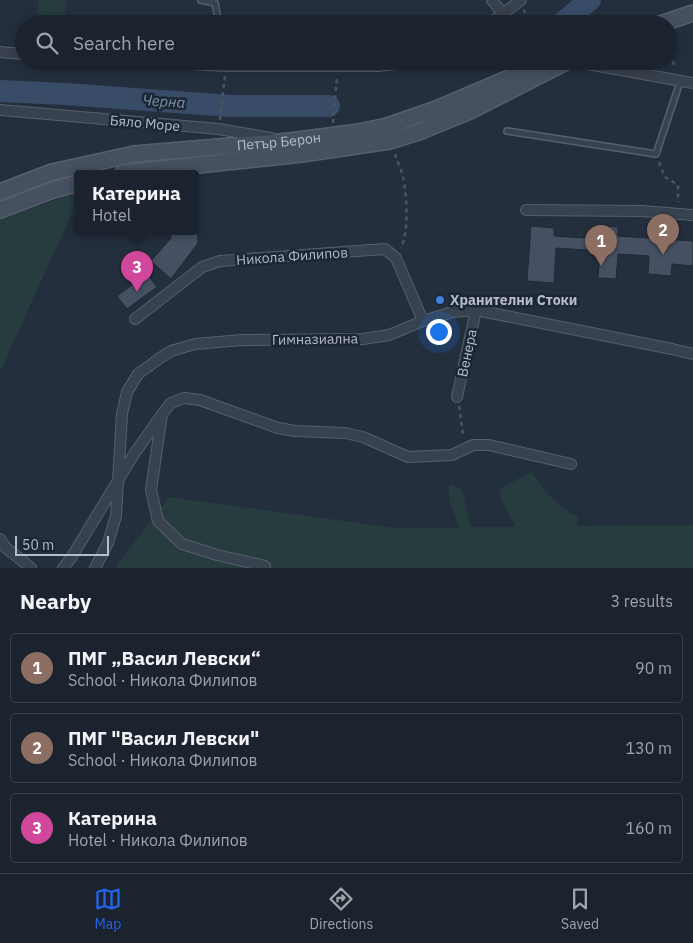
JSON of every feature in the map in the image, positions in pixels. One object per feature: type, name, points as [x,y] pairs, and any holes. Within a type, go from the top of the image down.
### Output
[{"type":"main road","points":[[678,18],[693,13]]},
{"type":"main road","name":"Петър Берон","points":[[0,192],[52,172],[155,151],[290,142],[387,126],[409,119],[527,70]]},
{"type":"main road","name":"Петър Берон","points":[[144,170],[302,154],[390,141],[419,132],[470,111],[552,70]]},
{"type":"main road","points":[[155,151],[158,168]]},
{"type":"main road","points":[[0,210],[74,184]]},
{"type":"street","points":[[492,0],[503,14],[519,1]]},
{"type":"street","points":[[0,52],[15,53]]},
{"type":"street","points":[[617,70],[693,83]]},
{"type":"street","name":"Бяло Море","points":[[0,110],[219,129],[290,142]]},
{"type":"street","points":[[526,210],[602,210],[693,215]]},
{"type":"street","name":"Никола Филипов","points":[[135,319],[202,268],[220,261],[385,249],[396,258]]},
{"type":"street","points":[[396,258],[423,321]]},
{"type":"street","name":"Гимназиална","points":[[95,568],[108,543],[116,516],[122,414],[127,392],[138,374],[170,351],[195,344],[242,340],[363,339],[389,335],[452,312],[476,310],[693,354]]},
{"type":"street","name":"Венера","points":[[458,397],[476,310]]},
{"type":"street","points":[[63,568],[71,558],[134,454],[162,414],[171,403],[184,398],[200,400],[278,428],[296,432],[345,432],[363,437],[408,457],[452,455],[473,445],[489,445],[571,464]]},
{"type":"street","points":[[162,414],[151,490],[158,521],[182,544],[217,555],[265,566]]},
{"type":"street","points":[[0,539],[5,547],[31,568]]},
{"type":"lane","points":[[201,0],[215,3],[217,15]]},
{"type":"lane","points":[[507,131],[656,154],[680,82]]},
{"type":"path","points":[[519,1],[529,15]]},
{"type":"path","points":[[220,117],[225,70]]},
{"type":"path","points":[[331,136],[338,70]]},
{"type":"path","points":[[390,141],[403,178],[406,210],[406,234],[403,246],[396,258]]},
{"type":"path","points":[[656,154],[665,177],[678,185],[678,213]]},
{"type":"path","points":[[458,397],[463,434],[468,437]]},
{"type":"green space","points":[[39,0],[67,0],[65,15],[36,15]]},
{"type":"green space","points":[[74,193],[74,208],[0,372],[0,219]]},
{"type":"green space","points":[[531,472],[546,492],[564,508],[578,517],[577,526],[693,525],[693,568],[115,568],[169,497],[395,528],[460,528],[449,500],[449,484],[462,489],[471,527],[516,527],[502,501],[499,489]]},
{"type":"building","points":[[531,226],[554,228],[554,236],[602,239],[603,226],[618,227],[618,236],[693,241],[693,266],[672,264],[671,276],[648,274],[649,256],[618,254],[616,279],[598,278],[600,251],[556,248],[554,283],[527,281]]},
{"type":"building","points":[[171,235],[198,235],[198,243],[171,279],[151,261],[171,238]]},
{"type":"building","points":[[147,274],[157,287],[127,309],[117,296]]},
{"type":"waterway","name":"Черна","points":[[572,15],[590,0]]},
{"type":"waterway","name":"Черна","points":[[0,91],[230,106],[329,106]]},
{"type":"place","name":"ПМГ \"Васил Левски\"","points":[[663,255]]},
{"type":"place","name":"ПМГ „Васил Левски“","points":[[601,266]]},
{"type":"place","name":"Катерина","points":[[137,292]]},
{"type":"place","name":"Хранителни Стоки","points":[[440,300]]}]
